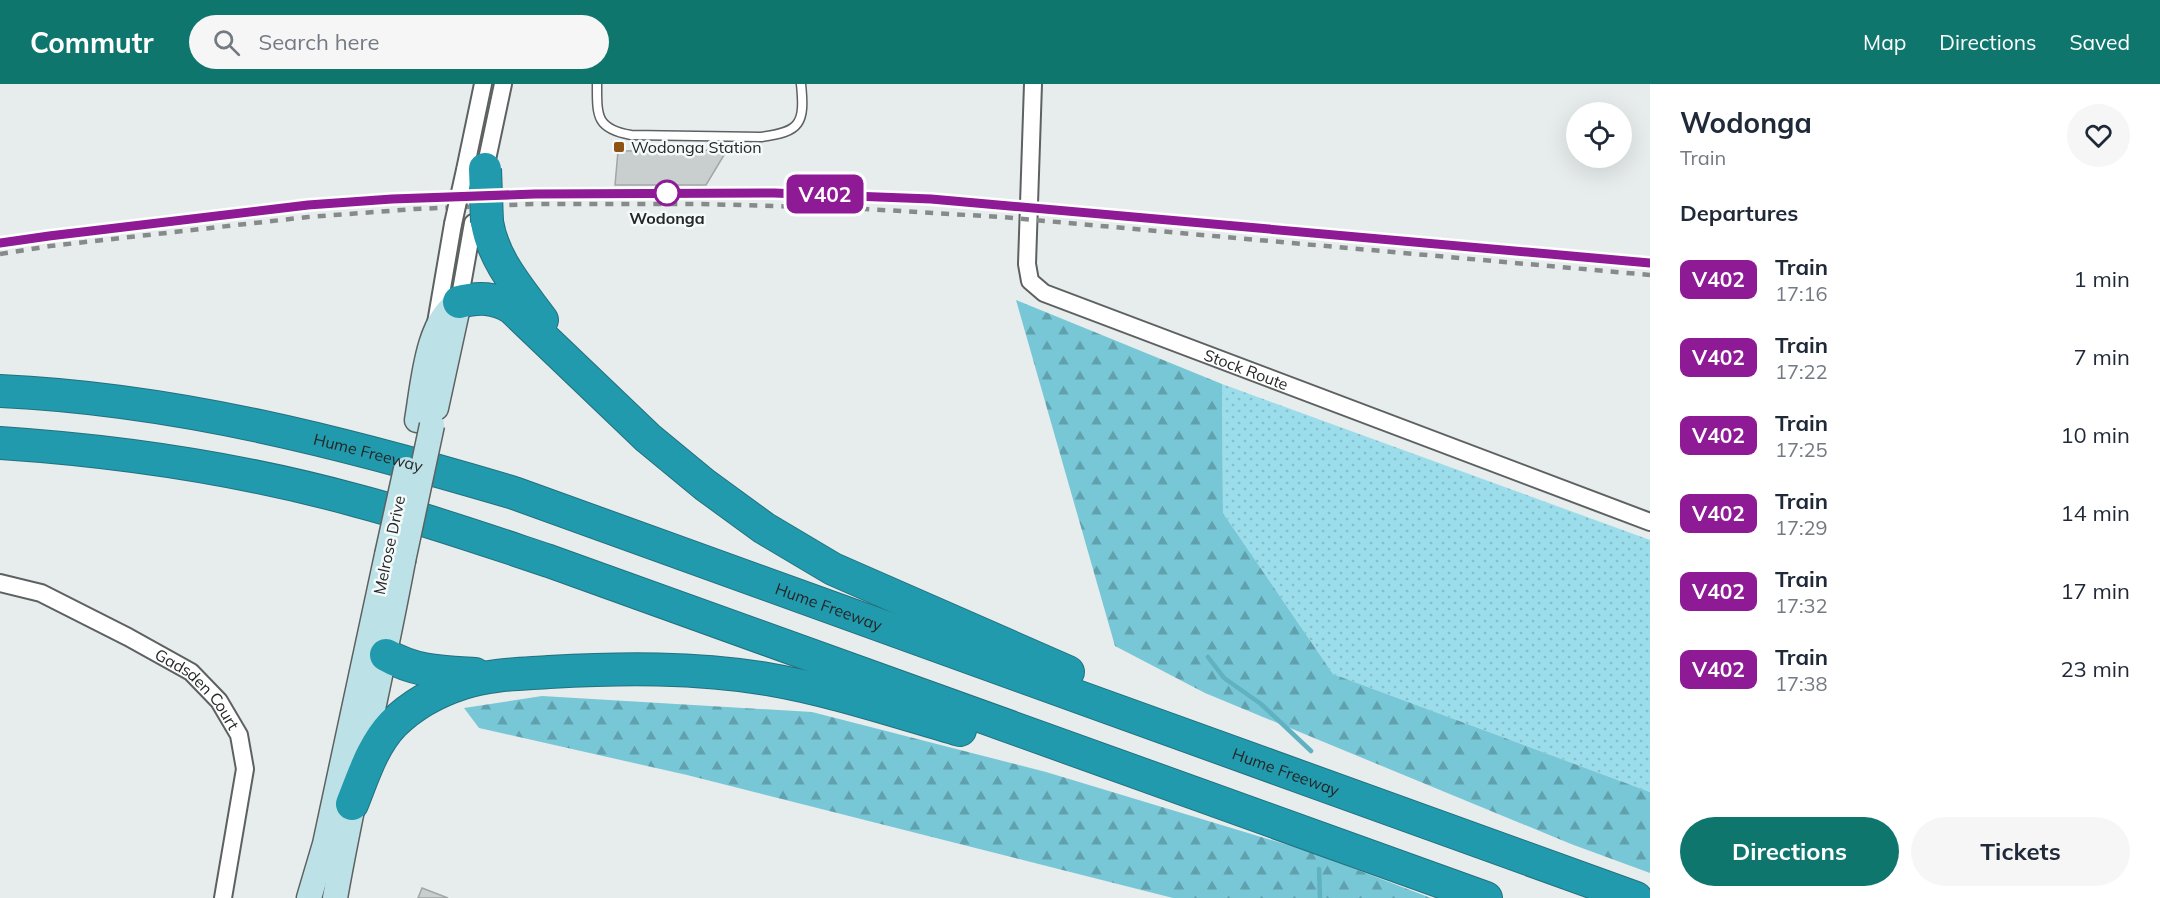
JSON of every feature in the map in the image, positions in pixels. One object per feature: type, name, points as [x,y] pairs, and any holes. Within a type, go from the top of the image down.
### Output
[{"type":"highway","points":[[475,169],[480,223],[495,251],[512,279],[592,382]]},
{"type":"highway","points":[[459,302],[487,298],[507,305],[592,382],[648,438],[705,485],[764,528],[833,569],[1008,647],[1440,828]]},
{"type":"highway","name":"Hume Freeway","points":[[0,391],[121,403],[220,417],[370,452],[514,493],[1636,898]]},
{"type":"highway","points":[[0,443],[160,459],[278,482],[358,501],[447,527],[549,561],[1486,898]]},
{"type":"highway","points":[[386,655],[404,666],[433,671],[503,675]]},
{"type":"highway","points":[[352,804],[373,754],[392,725],[434,695],[464,682],[503,675],[614,668],[695,671],[767,679],[848,698],[1035,752],[1081,754]]},
{"type":"main road","points":[[433,336],[443,316],[459,302]]},
{"type":"main road","name":"Melrose Drive","points":[[335,898],[352,804],[386,655],[395,558],[424,423],[459,302]]},
{"type":"main road","name":"Melrose Drive","points":[[424,423],[433,336]]},
{"type":"main road","name":"Melrose Drive","points":[[309,898],[325,844],[374,619],[395,558]]},
{"type":"main road","points":[[374,619],[377,641],[386,655]]},
{"type":"street","name":"Melrose Drive","points":[[475,169],[483,84]]},
{"type":"street","name":"Melrose Drive","points":[[433,336],[453,224],[475,169],[503,84]]},
{"type":"street","name":"Stock Route","points":[[1033,84],[1027,264],[1030,281],[1044,293],[1650,522]]},
{"type":"street","name":"Melrose Drive","points":[[459,302],[480,223]]},
{"type":"street","name":"Gadsden Court","points":[[0,583],[41,593],[128,637],[191,672],[219,701],[239,735],[245,769],[223,898]]},
{"type":"lane","points":[[597,84],[597,110],[603,125],[614,132],[632,135],[761,137],[782,134],[797,124],[804,109],[801,84]]},
{"type":"shaded area","points":[[1222,384],[1650,540],[1650,792],[1333,674],[1223,513]]},
{"type":"green space","points":[[1016,300],[1222,384],[1223,513],[1333,674],[1650,792],[1650,873],[1571,844],[1205,693],[1115,646]]},
{"type":"green space","points":[[542,696],[812,712],[1046,772],[1308,851],[1431,898],[1173,898],[687,775],[479,728],[464,708]]},
{"type":"building","name":"Wodonga","points":[[727,150],[706,185],[615,185],[618,151]]},
{"type":"building","points":[[422,888],[448,898],[418,898]]},
{"type":"waterway","points":[[1208,657],[1224,678],[1261,704],[1311,751]]},
{"type":"waterway","points":[[1319,869],[1320,898]]},
{"type":"railway","points":[[0,243],[308,205],[413,198],[535,194],[774,193],[931,199],[1650,263]]},
{"type":"railway","points":[[0,254],[50,246],[308,217],[415,209],[533,204],[702,204],[849,208],[1001,217],[1650,275]]},
{"type":"train","name":"V402","points":[[0,243],[308,205],[392,199],[535,194],[774,193],[931,199],[1650,263]]},
{"type":"place","name":"Wodonga Station","points":[[619,147]]},
{"type":"place","name":"Wodonga","points":[[667,193]]}]
